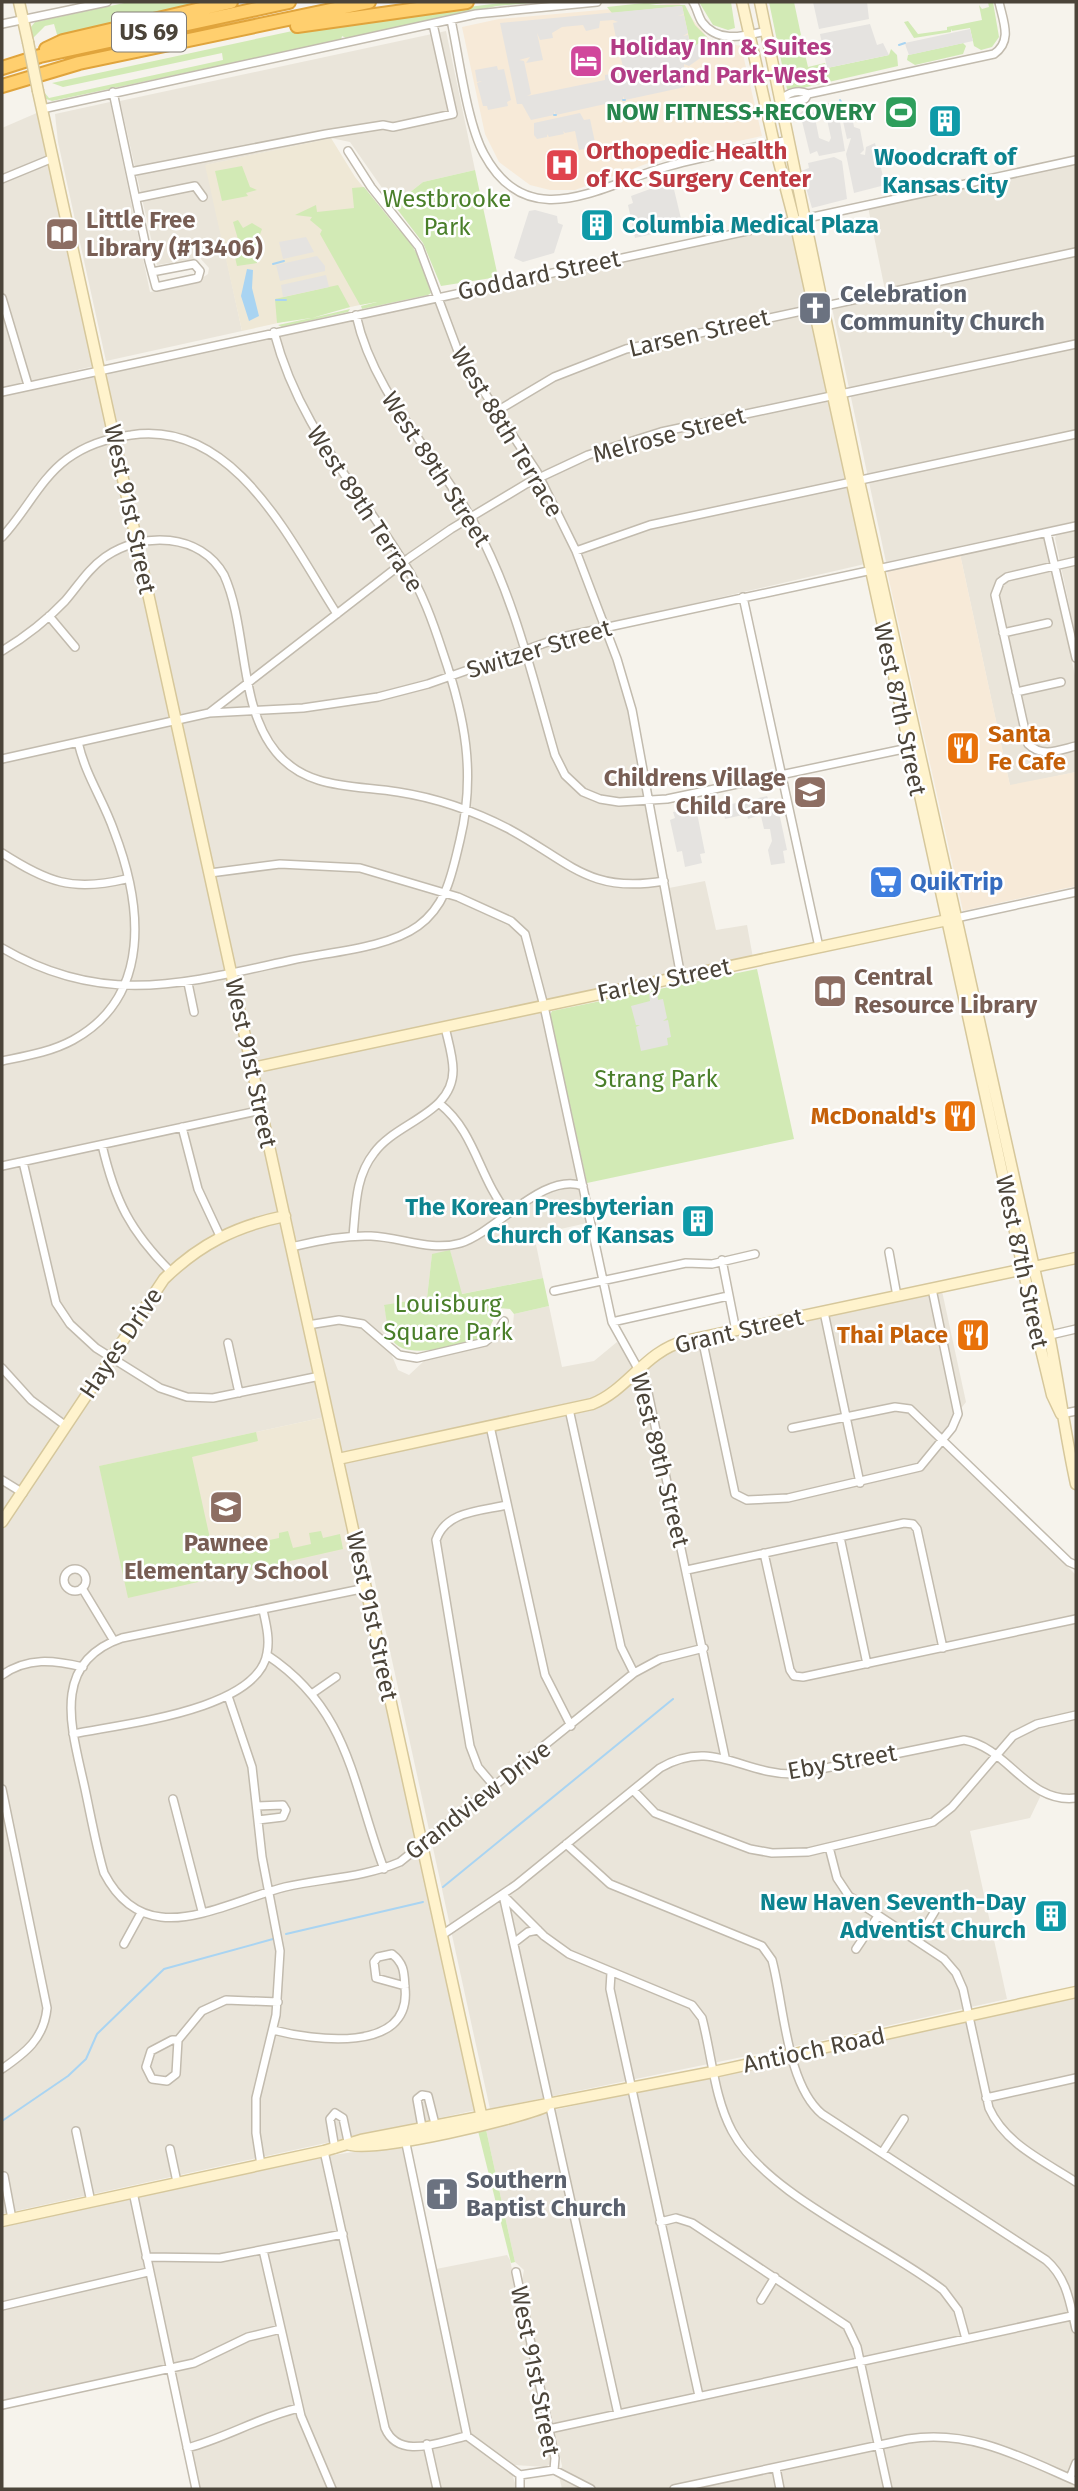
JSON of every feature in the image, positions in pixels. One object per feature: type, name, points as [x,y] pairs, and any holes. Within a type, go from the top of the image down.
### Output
[{"type":"highway","points":[[6,66],[64,41],[231,2]]},
{"type":"highway","name":"US 69","points":[[6,66],[73,48],[289,2]]},
{"type":"highway","name":"US 69","points":[[2,86],[79,63],[369,2]]},
{"type":"highway","points":[[252,27],[259,33],[467,2]]},
{"type":"street","name":"West 91st Street","points":[[19,2],[482,2119]]},
{"type":"street","points":[[2,24],[107,2]]},
{"type":"street","points":[[42,109],[508,9],[597,2]]},
{"type":"street","points":[[693,2],[702,22],[716,34],[733,37],[766,31]]},
{"type":"street","name":"West 87th Street","points":[[742,2],[774,143],[809,245],[817,307]]},
{"type":"street","name":"West 87th Street","points":[[760,2],[781,100],[799,219],[817,307],[1044,1336],[1052,1395],[1061,1414],[1076,1483]]},
{"type":"street","points":[[752,48],[760,58],[770,98],[781,100],[787,94],[802,91],[808,94],[973,59],[1000,49],[1006,38],[999,2]]},
{"type":"street","points":[[452,20],[480,146],[501,177],[533,196],[577,199],[664,167],[788,140]]},
{"type":"street","points":[[130,172],[326,134],[383,125],[393,127],[453,114],[433,24]]},
{"type":"street","points":[[113,92],[152,272],[156,287],[198,278],[200,271],[194,264],[152,272]]},
{"type":"street","name":"West 88th Terrace","points":[[348,151],[371,187],[419,247],[459,354],[540,478],[576,551],[632,710],[681,977]]},
{"type":"street","points":[[2,179],[53,158]]},
{"type":"street","name":"Goddard Street","points":[[2,391],[1076,160]]},
{"type":"street","points":[[136,198],[195,186],[203,197]]},
{"type":"street","name":"Larsen Street","points":[[497,411],[554,377],[604,356],[1076,252]]},
{"type":"street","points":[[2,298],[27,385]]},
{"type":"street","name":"West 89th Street","points":[[356,315],[369,359],[387,395],[470,517],[498,570],[555,755],[565,775],[583,792],[600,799],[649,800],[913,747]]},
{"type":"street","name":"West 89th Terrace","points":[[274,332],[286,375],[310,424],[404,562],[430,616],[451,676],[468,743],[466,810],[446,893]]},
{"type":"street","name":"Melrose Street","points":[[209,712],[404,562],[470,517],[588,455],[639,437],[1076,344]]},
{"type":"street","points":[[2,537],[60,465],[78,451],[114,438],[139,434],[172,436],[195,444],[220,460],[267,504],[337,614]]},
{"type":"street","points":[[576,551],[650,526],[1076,434]]},
{"type":"street","name":"Switzer Street","points":[[2,759],[209,712],[256,711],[357,701],[451,676],[524,649],[605,628],[1076,526]]},
{"type":"street","points":[[1047,533],[1072,620],[1076,658]]},
{"type":"street","points":[[2,651],[49,617],[97,564],[118,551],[138,545],[176,540],[201,550],[216,563],[231,596],[261,728],[275,751],[308,777],[336,785],[422,797],[466,810],[510,830],[587,877],[604,883],[632,886],[664,881]]},
{"type":"street","points":[[1076,561],[1007,577],[1000,582],[995,595],[1026,737],[1032,748],[1048,753],[1076,746]]},
{"type":"street","points":[[743,597],[819,947]]},
{"type":"street","points":[[49,617],[75,647]]},
{"type":"street","points":[[1003,633],[1048,623]]},
{"type":"street","points":[[1016,692],[1061,682]]},
{"type":"street","points":[[2,1061],[48,1050],[74,1040],[99,1021],[126,987],[136,927],[114,829],[85,772],[78,743]]},
{"type":"street","points":[[2,853],[38,876],[64,884],[92,886],[126,879]]},
{"type":"street","name":"West 89th Street","points":[[210,873],[281,864],[334,865],[388,875],[446,893],[510,921],[525,934],[544,1006],[612,1322],[646,1383],[725,1757]]},
{"type":"street","name":"Farley Street","points":[[252,1068],[1076,892]]},
{"type":"street","points":[[2,948],[51,971],[126,987],[188,983],[395,938],[429,917],[446,893]]},
{"type":"street","points":[[188,983],[194,1012]]},
{"type":"street","points":[[353,1236],[358,1189],[373,1153],[390,1137],[440,1104],[450,1085],[453,1070],[445,1027]]},
{"type":"street","points":[[440,1104],[467,1134],[490,1187],[508,1213]]},
{"type":"street","points":[[2,1166],[261,1110]]},
{"type":"street","points":[[182,1127],[198,1189],[220,1236]]},
{"type":"street","points":[[102,1144],[111,1181],[125,1216],[146,1247],[171,1272]]},
{"type":"street","points":[[23,1162],[57,1303],[78,1334],[111,1358],[160,1388],[178,1395],[205,1398],[320,1376]]},
{"type":"street","points":[[291,1247],[353,1236],[450,1246],[476,1237],[541,1193],[574,1183],[583,1186]]},
{"type":"street","name":"Hayes Drive","points":[[2,1522],[155,1290],[171,1272],[220,1236],[285,1216]]},
{"type":"street","points":[[889,1252],[897,1296]]},
{"type":"street","points":[[554,1291],[686,1263],[712,1264],[755,1254]]},
{"type":"street","name":"Grant Street","points":[[338,1460],[601,1401],[665,1347],[1076,1258]]},
{"type":"street","points":[[722,1260],[736,1331]]},
{"type":"street","points":[[702,1338],[735,1494],[747,1500],[788,1498],[860,1483],[920,1467],[957,1422],[958,1414],[932,1289]]},
{"type":"street","points":[[612,1322],[728,1296]]},
{"type":"street","points":[[824,1312],[860,1483]]},
{"type":"street","points":[[308,1325],[340,1320],[363,1324],[399,1354],[416,1358],[485,1342],[498,1331],[504,1321]]},
{"type":"street","points":[[1044,1336],[1076,1329]]},
{"type":"street","points":[[228,1343],[239,1393]]},
{"type":"street","points":[[2,1368],[31,1400],[66,1426]]},
{"type":"street","points":[[792,1428],[903,1407],[916,1413],[1069,1562],[1076,1565]]},
{"type":"street","points":[[569,1409],[621,1647],[634,1673]]},
{"type":"street","points":[[1061,1414],[1076,1411]]},
{"type":"street","points":[[490,1426],[545,1675],[571,1726]]},
{"type":"street","points":[[2,1480],[23,1493]]},
{"type":"street","points":[[495,1787],[478,1767],[470,1746],[436,1540],[440,1528],[451,1518],[507,1505]]},
{"type":"street","points":[[687,1570],[904,1523],[913,1524],[917,1529],[943,1647]]},
{"type":"street","points":[[840,1537],[867,1664]]},
{"type":"street","points":[[764,1553],[790,1670],[794,1676],[803,1677],[1076,1619]]},
{"type":"street","points":[[82,1588],[114,1640]]},
{"type":"street","points":[[124,1944],[141,1913],[117,1893],[104,1873],[73,1734],[70,1697],[83,1667],[93,1654],[114,1640],[366,1588]]},
{"type":"street","points":[[73,1734],[194,1708],[228,1696],[253,1678],[267,1655],[263,1610]]},
{"type":"street","name":"Grandview Drive","points":[[141,1913],[174,1918],[270,1891],[384,1869],[422,1846],[634,1673],[660,1659],[704,1648]]},
{"type":"street","points":[[267,1655],[294,1674],[327,1712],[347,1750],[368,1825],[384,1869]]},
{"type":"street","points":[[2,1675],[35,1661],[61,1661],[83,1667]]},
{"type":"street","points":[[313,1693],[336,1677]]},
{"type":"street","points":[[228,1696],[248,1748],[280,1960],[278,2002],[256,2098],[256,2133],[261,2165]]},
{"type":"street","points":[[633,1790],[654,1813],[750,1849],[792,1854],[933,1822],[952,1807],[1009,1740],[1025,1729],[1076,1715]]},
{"type":"street","name":"Eby Street","points":[[442,1935],[503,1895],[660,1768],[681,1758],[704,1754],[725,1757],[758,1770],[782,1774],[955,1740],[972,1741],[1043,1793],[1060,1798],[1076,1798]]},
{"type":"street","points":[[2,1789],[47,1998],[47,2014],[40,2035],[24,2054],[2,2069]]},
{"type":"street","points":[[173,1799],[202,1911]]},
{"type":"street","points":[[257,1805],[283,1805],[286,1810],[284,1817],[258,1820]]},
{"type":"street","points":[[566,1844],[610,1884],[762,1946],[772,1960],[801,2089],[814,2107],[1046,2260],[1062,2278],[1075,2315],[1076,2329]]},
{"type":"street","points":[[829,1847],[842,1887],[854,1899],[952,1968],[963,1989],[986,2098],[1004,2133],[1076,2182]]},
{"type":"street","points":[[503,1895],[538,1930],[569,1954],[692,2006],[702,2018],[725,2116],[740,2144],[755,2163],[780,2184],[943,2290],[958,2311],[966,2339]]},
{"type":"street","points":[[503,1895],[618,2414]]},
{"type":"street","points":[[917,1941],[938,1906]]},
{"type":"street","points":[[856,1949],[878,1916]]},
{"type":"street","points":[[515,1942],[528,1932],[538,1930]]},
{"type":"street","points":[[273,2030],[333,2040],[374,2033],[391,2025],[407,2001],[403,1965],[392,1954],[378,1957],[374,1962],[376,1978],[405,1986]]},
{"type":"street","points":[[611,1973],[610,1989],[699,2396]]},
{"type":"street","name":"Antioch Road","points":[[7,2220],[330,2150],[350,2146],[364,2148],[404,2136],[713,2072],[1076,1992]]},
{"type":"street","points":[[178,2040],[172,2040],[151,2051],[145,2067],[152,2079],[167,2081],[176,2074],[178,2040],[202,2011],[219,2001],[249,1998],[278,2002]]},
{"type":"street","points":[[986,2098],[1076,2078]]},
{"type":"street","points":[[422,2127],[417,2099],[422,2095],[428,2096],[435,2124]]},
{"type":"street","points":[[350,2146],[343,2118],[335,2113],[330,2119],[330,2150],[342,2234],[385,2428],[392,2441],[400,2446],[467,2436]]},
{"type":"street","name":"Antioch Road","points":[[404,2136],[435,2124],[482,2119]]},
{"type":"street","points":[[882,2153],[904,2119]]},
{"type":"street","points":[[76,2131],[91,2202]]},
{"type":"street","points":[[404,2136],[467,2436],[520,2475],[554,2470],[591,2489]]},
{"type":"street","points":[[170,2149],[177,2182]]},
{"type":"street","points":[[4,2176],[7,2220]]},
{"type":"street","points":[[133,2192],[196,2489]]},
{"type":"street","points":[[660,2222],[676,2218],[692,2223],[842,2321],[852,2334],[860,2362],[888,2489]]},
{"type":"street","points":[[146,2257],[205,2259],[342,2234]]},
{"type":"street","points":[[264,2250],[299,2408],[332,2489]]},
{"type":"street","points":[[2,2306],[148,2272]]},
{"type":"street","name":"West 91st Street","points":[[516,2272],[555,2458],[554,2470]]},
{"type":"street","points":[[761,2300],[775,2277]]},
{"type":"street","points":[[549,2429],[1075,2315]]},
{"type":"street","points":[[2,2404],[203,2361],[248,2337],[281,2329]]},
{"type":"street","points":[[187,2448],[220,2439],[267,2416],[299,2408]]},
{"type":"street","points":[[674,2489],[929,2436],[967,2438],[993,2445],[1073,2479],[1076,2463]]},
{"type":"street","points":[[427,2444],[437,2489]]},
{"type":"street","points":[[776,2468],[780,2489]]},
{"type":"street","points":[[520,2475],[520,2489]]},
{"type":"shaded area","points":[[813,2],[867,2],[869,19],[819,29]]},
{"type":"shaded area","points":[[679,3],[709,39],[741,46],[762,136],[665,157],[575,190],[550,190],[530,185],[499,162],[485,134],[462,27],[499,19]]},
{"type":"shaded area","points":[[682,6],[684,14],[678,16],[684,15],[688,33],[683,36],[688,35],[691,48],[686,51],[703,41],[707,47],[703,49],[706,54],[689,66],[684,64],[685,87],[625,100],[623,96],[623,100],[556,115],[554,111],[554,115],[531,120],[522,104],[517,104],[500,23]],"holes":[[[600,21],[618,22],[613,23],[618,48],[624,48],[619,50],[623,67],[627,67],[624,74],[615,77],[611,74],[605,75],[605,80],[527,96],[531,94],[524,61],[519,60],[530,57],[526,63],[543,60],[537,33],[540,40],[553,38],[552,33],[562,27],[583,25],[586,31],[599,28]]]},
{"type":"shaded area","points":[[870,24],[877,45],[883,43],[889,55],[827,68],[820,34]]},
{"type":"shaded area","points":[[970,29],[973,41],[909,55],[905,43]]},
{"type":"shaded area","points":[[446,31],[475,170],[423,182],[394,205],[350,142],[331,138],[206,165],[242,331],[106,361],[58,142],[55,114],[110,102],[150,292],[193,284],[208,274],[209,268],[200,258],[157,265],[120,101]]},
{"type":"shaded area","points":[[497,66],[498,70],[504,69],[511,100],[507,102],[508,106],[488,110],[487,106],[483,106],[477,83],[482,81],[477,82],[475,70]]},
{"type":"shaded area","points":[[828,103],[837,104],[845,151],[819,156],[817,151],[810,154],[800,113],[806,108],[814,113],[819,138],[829,142],[831,138],[825,110]]},
{"type":"shaded area","points":[[844,104],[850,105],[854,127],[860,129],[864,150],[860,154],[865,155],[866,147],[875,143],[885,185],[854,193],[846,154],[851,138],[847,139],[840,108]]},
{"type":"shaded area","points":[[39,112],[94,366],[2,388],[2,128]]},
{"type":"shaded area","points":[[580,113],[584,120],[590,119],[596,147],[579,150],[575,131],[563,131],[564,134],[549,137],[547,134],[547,137],[537,139],[534,135],[534,123]]},
{"type":"shaded area","points":[[331,138],[355,177],[399,231],[428,290],[242,331],[205,165]]},
{"type":"shaded area","points":[[834,157],[842,161],[847,199],[812,208],[801,171],[809,168],[808,163]]},
{"type":"shaded area","points":[[1076,163],[1076,521],[886,562],[832,308],[886,295],[868,207]]},
{"type":"shaded area","points":[[672,181],[683,227],[635,238],[628,205],[633,203],[631,196]]},
{"type":"shaded area","points":[[529,211],[557,216],[558,223],[563,225],[554,253],[523,262],[514,258]]},
{"type":"shaded area","points":[[786,226],[792,227],[865,564],[601,625],[630,713],[673,917],[669,888],[705,881],[716,930],[747,925],[753,958],[540,1003],[587,1223],[534,1235],[543,1278],[461,1294],[450,1251],[432,1255],[427,1298],[384,1306],[392,1339],[390,1351],[398,1370],[409,1375],[424,1361],[498,1340],[513,1324],[514,1314],[549,1306],[562,1367],[594,1361],[617,1342],[639,1371],[672,1347],[942,1291],[966,1402],[938,1438],[1076,1575],[1076,1804],[1075,1801],[1041,1795],[1030,1818],[970,1831],[1007,1999],[801,2045],[490,2109],[364,1532],[357,1532],[106,377],[109,373]]},
{"type":"shaded area","points":[[306,237],[314,252],[283,259],[279,242]]},
{"type":"shaded area","points":[[317,256],[325,266],[325,271],[280,281],[276,265]]},
{"type":"shaded area","points":[[326,275],[329,287],[283,297],[281,285]]},
{"type":"shaded area","points":[[96,377],[325,1417],[100,1466],[354,1547],[476,2110],[2,2214],[2,395]]},
{"type":"shaded area","points":[[1076,530],[1076,638],[1055,538],[1057,534]]},
{"type":"shaded area","points":[[1040,537],[1046,541],[1076,680],[1076,772],[1010,786],[960,554]]},
{"type":"shaded area","points":[[960,554],[1010,785],[1076,772],[1076,886],[963,911],[887,571]]},
{"type":"shaded area","points":[[767,796],[770,803],[777,803],[787,850],[783,851],[785,863],[771,865],[768,850],[772,841],[770,829],[764,829],[761,816],[767,815],[766,811],[762,809],[761,815],[748,819],[747,814],[725,819],[723,806]]},
{"type":"shaded area","points":[[696,808],[705,853],[700,854],[702,863],[685,867],[682,851],[677,852],[670,820],[675,818],[673,812]]},
{"type":"shaded area","points":[[657,992],[658,1000],[663,999],[667,1018],[663,1021],[668,1020],[671,1037],[667,1038],[668,1045],[641,1051],[636,1027],[640,1025],[636,1025],[631,1006],[650,1001],[649,993]]},
{"type":"shaded area","name":"Pawnee Elementary School","points":[[325,1417],[354,1547],[128,1598],[99,1466]]},
{"type":"shaded area","points":[[1076,1997],[1076,2489],[562,2489],[559,2476],[562,2466],[522,2281],[524,2270],[515,2262],[485,2125]]},
{"type":"shaded area","points":[[401,2145],[431,2270],[507,2255],[510,2260],[553,2461],[546,2467],[514,2465],[513,2477],[517,2489],[200,2489],[173,2365],[2,2401],[2,2227],[320,2157]]},
{"type":"green space","points":[[129,2],[210,2],[58,38],[54,24],[45,26],[33,38],[31,27],[35,22]]},
{"type":"green space","points":[[508,2],[542,2],[497,6],[346,38],[342,36],[341,40],[52,101],[46,99],[44,92],[49,98],[223,60],[222,53],[63,87],[52,83],[311,27]]},
{"type":"green space","points":[[671,2],[649,5],[685,5],[695,25],[707,37],[686,51],[691,47],[682,6],[612,13],[607,7]]},
{"type":"green space","points":[[699,2],[731,2],[735,28],[728,30],[713,25]]},
{"type":"green space","points":[[769,2],[794,2],[801,35],[797,37],[801,37],[808,67],[825,63],[827,68],[889,55],[891,49],[897,55],[898,66],[794,90],[787,89]]},
{"type":"green space","points":[[988,2],[993,2],[999,37],[992,47],[981,50],[974,46],[970,28],[951,29],[951,32],[914,38],[904,22],[908,21],[918,34],[947,30],[947,27],[982,20],[979,5],[982,9],[989,7]]},
{"type":"green space","points":[[963,43],[966,46],[963,54],[915,65],[907,60],[908,55]]},
{"type":"green space","points":[[242,166],[250,187],[257,190],[246,193],[248,196],[222,201],[215,171]]},
{"type":"green space","name":"Westbrooke Park","points":[[475,170],[498,277],[441,286],[423,243],[394,205],[423,182]]},
{"type":"green space","points":[[358,175],[380,201],[403,232]]},
{"type":"green space","points":[[364,187],[404,234],[426,272],[432,288],[428,284],[431,293],[362,309],[361,306],[377,302],[360,305],[320,234],[322,230],[310,220],[312,217],[295,215],[316,205],[317,212],[354,208],[352,188]]},
{"type":"green space","points":[[238,220],[243,228],[252,223],[262,229],[258,240],[260,252],[257,254],[257,263],[237,266],[233,248],[240,246],[233,222]]},
{"type":"green space","points":[[338,285],[350,307],[312,318],[350,309],[348,312],[282,327],[278,325],[311,318],[277,323],[275,299]]},
{"type":"green space","name":"Strang Park","points":[[757,969],[794,1139],[587,1183],[550,1015],[552,1011]]},
{"type":"green space","name":"Louisburg Square Park","points":[[450,1250],[462,1294],[543,1278],[549,1306],[514,1314],[510,1309],[499,1308],[485,1337],[463,1343],[421,1351],[398,1346],[391,1338],[384,1305],[427,1298],[432,1254]]},
{"type":"green space","points":[[256,1432],[258,1441],[192,1457],[213,1552],[279,1538],[279,1533],[288,1531],[293,1548],[311,1544],[309,1533],[321,1531],[323,1538],[340,1534],[343,1549],[128,1598],[99,1466]]},
{"type":"green space","points":[[485,2125],[515,2262],[511,2263],[477,2127]]},
{"type":"water","points":[[247,269],[253,270],[252,288],[259,316],[249,321],[241,296]]},
{"type":"waterway","points":[[899,45],[905,43]]},
{"type":"waterway","points":[[840,100],[843,105]]},
{"type":"waterway","points":[[273,264],[284,261]]},
{"type":"waterway","points":[[276,300],[286,300]]},
{"type":"waterway","points":[[443,1887],[673,1699]]},
{"type":"waterway","points":[[286,1934],[423,1902]]},
{"type":"waterway","points":[[2,2121],[68,2076],[86,2059],[97,2034],[164,1969],[273,1939]]},
{"type":"place","name":"Holiday Inn & Suites Overland Park-West","points":[[586,61]]},
{"type":"place","name":"NOW FITNESS+RECOVERY","points":[[901,112]]},
{"type":"place","name":"Woodcraft of Kansas City","points":[[945,121]]},
{"type":"place","name":"Orthopedic Health of KC Surgery Center","points":[[562,165]]},
{"type":"place","name":"Columbia Medical Plaza","points":[[597,225]]},
{"type":"place","name":"Little Free Library (#13406)","points":[[62,234]]},
{"type":"place","name":"Celebration Community Church","points":[[815,308]]},
{"type":"place","name":"Santa Fe Cafe","points":[[963,748]]},
{"type":"place","name":"Childrens Village Child Care","points":[[810,792]]},
{"type":"place","name":"QuikTrip","points":[[886,882]]},
{"type":"place","name":"Central Resource Library","points":[[830,991]]},
{"type":"place","name":"McDonald's","points":[[960,1116]]},
{"type":"place","name":"The Korean Presbyterian Church of Kansas","points":[[698,1221]]},
{"type":"place","name":"Thai Place","points":[[973,1335]]},
{"type":"place","name":"Pawnee Elementary School","points":[[226,1507]]},
{"type":"place","name":"New Haven Seventh-Day Adventist Church","points":[[1051,1916]]},
{"type":"place","name":"Southern Baptist Church","points":[[442,2194]]}]
